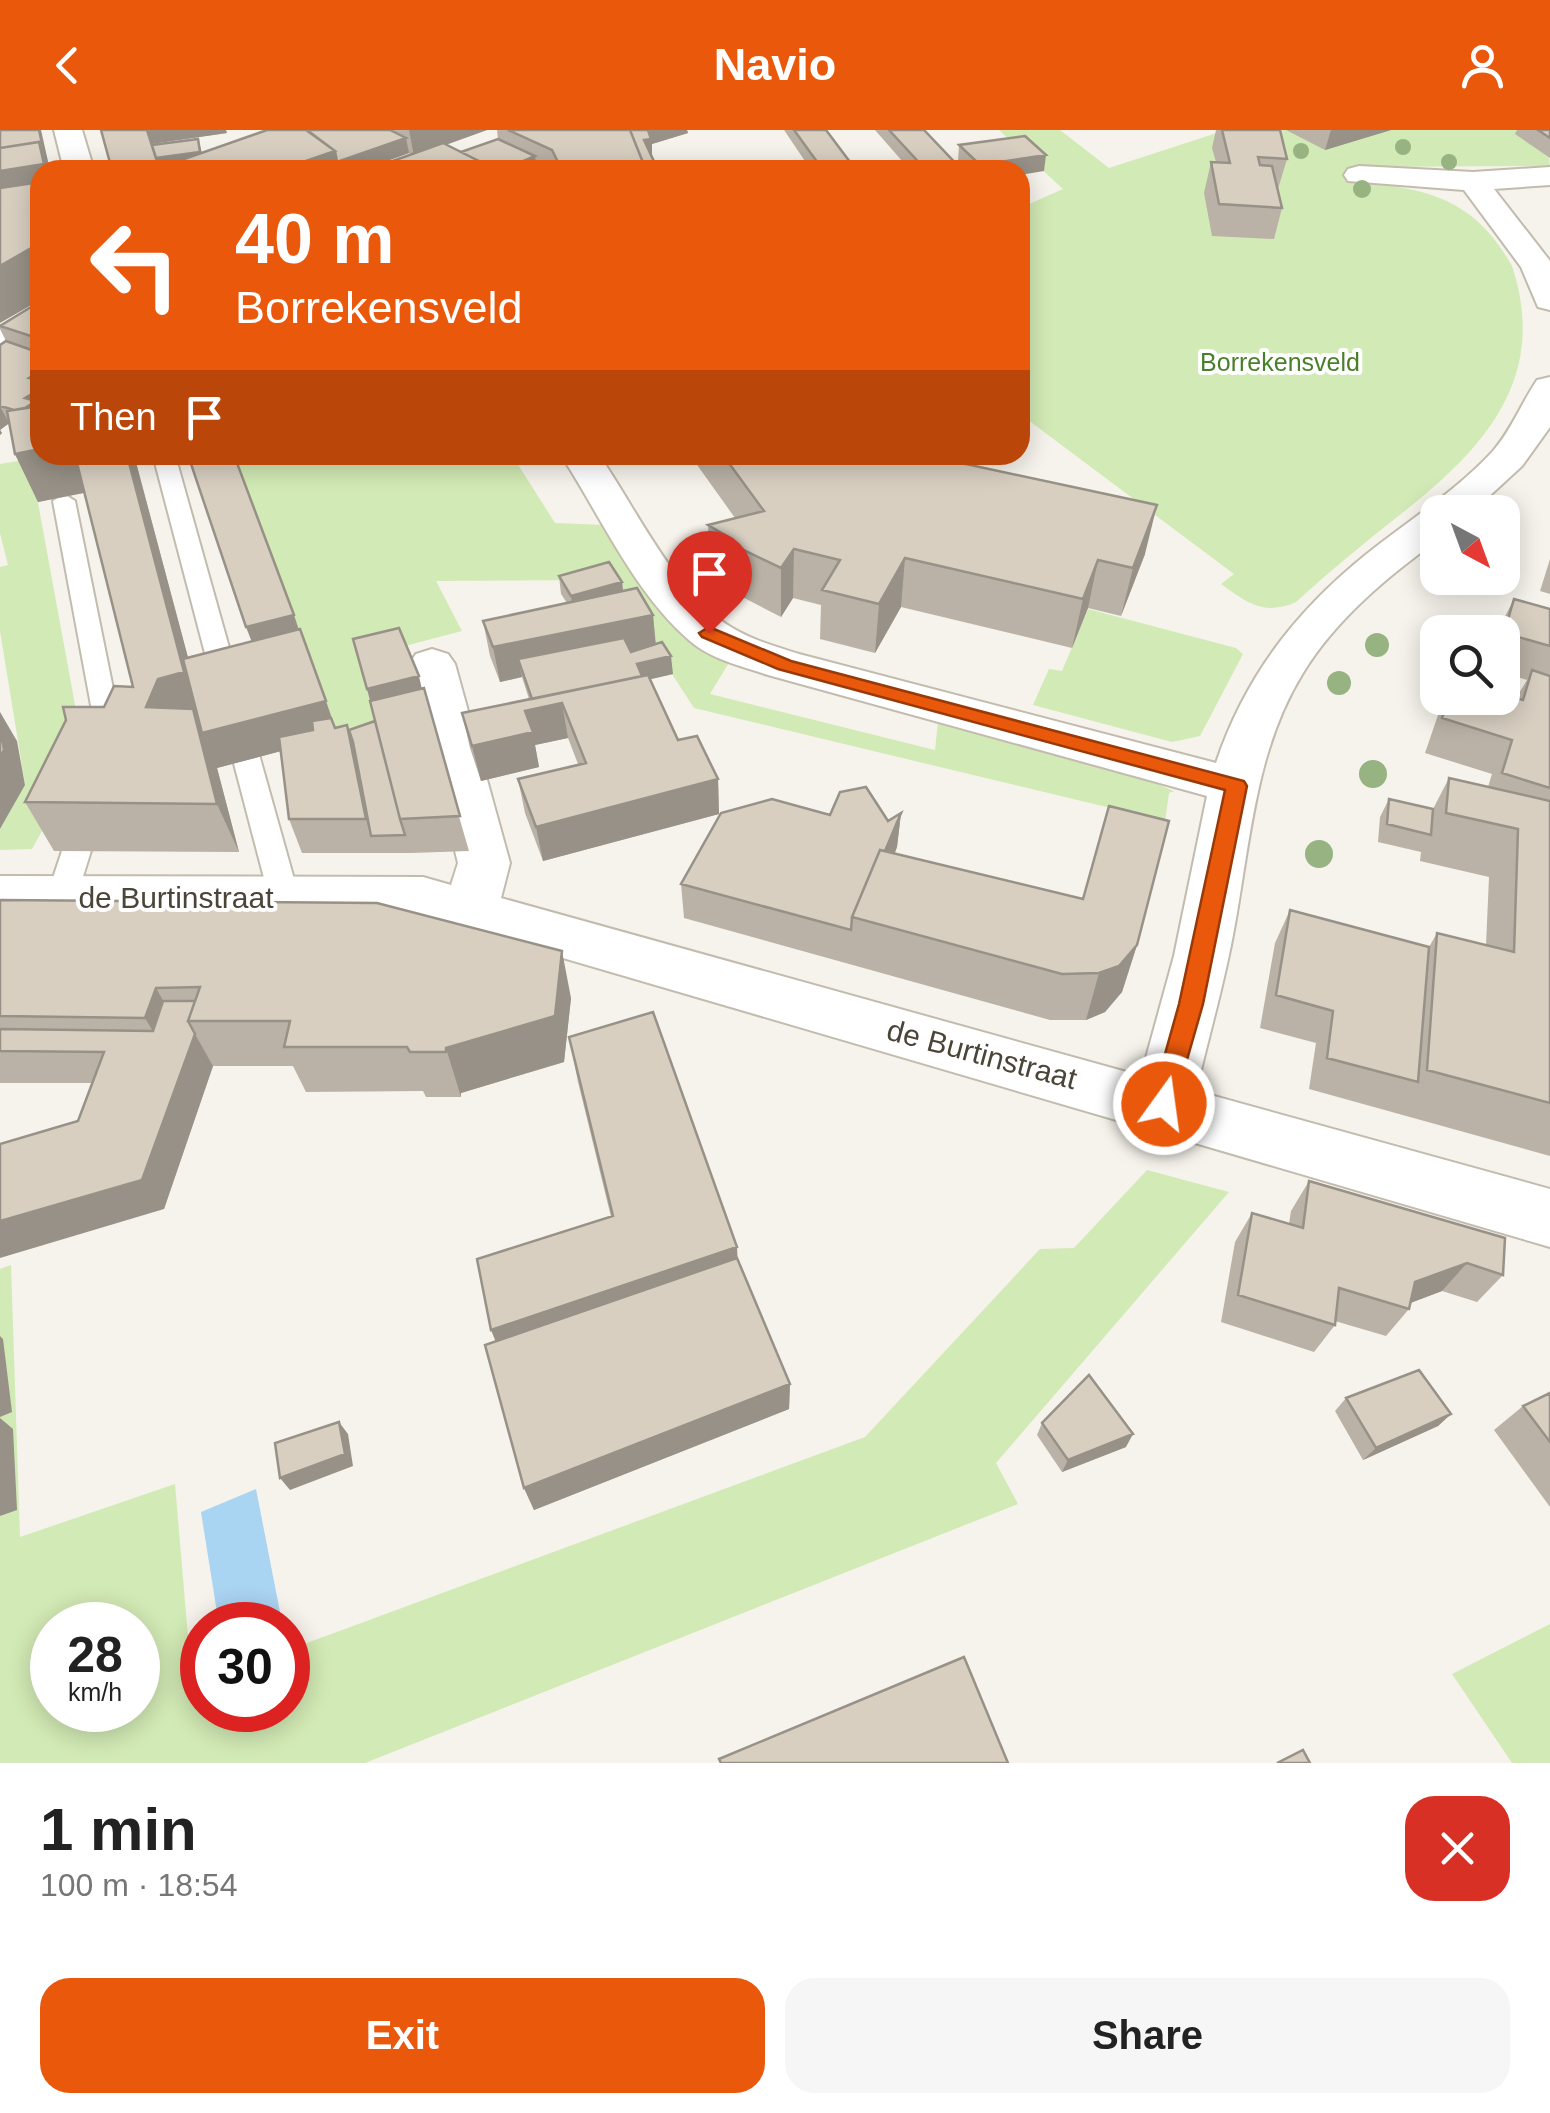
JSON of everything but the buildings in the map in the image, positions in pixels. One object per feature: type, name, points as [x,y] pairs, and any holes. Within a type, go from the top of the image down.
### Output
[{"type":"street","points":[[68,130],[76,160]]},
{"type":"street","points":[[1359,174],[1473,181],[1550,176]]},
{"type":"street","points":[[1473,181],[1537,266],[1550,300]]},
{"type":"street","points":[[0,343],[30,326]]},
{"type":"street","points":[[1465,495],[1516,447],[1550,388]]},
{"type":"street","points":[[587,465],[684,607],[709,633],[728,644],[784,665],[1236,786]]},
{"type":"street","points":[[1164,1104],[1191,1004],[1250,730],[1278,674],[1316,624],[1364,574],[1420,533]]},
{"type":"street","points":[[432,664],[484,863],[471,908]]},
{"type":"street","name":"de Burtinstraat","points":[[0,896],[422,897],[1164,1104],[1550,1218]]},
{"type":"lane","points":[[167,465],[284,897]]},
{"type":"lane","points":[[62,896],[112,740],[64,501]]},
{"type":"green space","name":"Borrekensveld","points":[[999,130],[1060,130],[1109,168],[1226,130],[1546,130],[1550,166],[1352,167],[1354,182],[1426,193],[1465,211],[1482,225],[1512,266],[1521,307],[1522,344],[1515,378],[1501,409],[1457,465],[1296,602],[1274,608],[1248,602],[1221,584],[1234,574],[1030,421],[1030,204],[1063,189]]},
{"type":"green space","points":[[30,459],[84,754],[32,849],[0,850],[0,829],[25,784],[0,631],[0,567],[8,565],[0,533],[0,464]]},
{"type":"green space","points":[[238,465],[518,465],[555,523],[605,525],[730,661],[710,694],[935,750],[938,722],[1142,778],[1174,791],[1169,793],[1165,821],[694,708],[611,580],[436,581],[462,631],[359,658],[376,723],[338,736]]},
{"type":"green space","points":[[1088,609],[1236,648],[1243,654],[1200,736],[1172,742],[1033,705],[1049,669],[1062,671]]},
{"type":"green space","points":[[1147,1170],[1229,1192],[996,1463],[1018,1504],[365,1763],[0,1763],[0,1269],[11,1265],[20,1537],[175,1484],[185,1602],[180,1602],[180,1732],[310,1732],[310,1642],[865,1437],[1040,1249],[1074,1248]]},
{"type":"green space","points":[[1550,1624],[1550,1763],[1512,1763],[1452,1674]]},
{"type":"water","points":[[256,1489],[278,1602],[215,1602],[201,1512]]},
{"type":"route","points":[[709,633],[784,665],[1236,786],[1191,1004],[1164,1104]]}]
